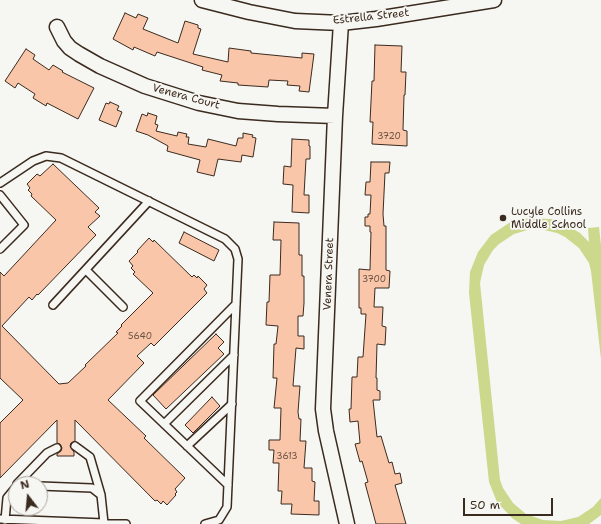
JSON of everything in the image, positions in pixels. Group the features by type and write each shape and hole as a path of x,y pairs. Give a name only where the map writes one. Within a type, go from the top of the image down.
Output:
{"street":[{"name":"Estrella Street","path":"202,0 249,12 295,21 341,23 376,19 494,0"},
{"name":"Venera Street","path":"341,23 335,116 323,409 326,431 347,524"},
{"name":"Venera Court","path":"57,27 64,41 70,48 100,66 145,86 199,102 238,111 335,116"}],"lane":[{"path":"0,184 33,161 46,156 62,158 225,239 235,249 238,259 227,507 220,520 204,524"},
{"path":"0,195 24,225 0,248"},
{"path":"54,305 149,201"},
{"path":"86,270 123,307"},
{"path":"228,485 140,401 236,304"},
{"path":"164,424 234,355"},
{"path":"187,446 232,404"},
{"path":"74,446 90,457 101,496 104,524"},
{"path":"25,476 47,453 57,448"},
{"path":"48,486 92,488 101,496"},
{"path":"8,497 3,519 126,524"}],"green space":[{"path":"529,218 551,219 561,222 580,233 589,242 588,228 599,227 601,245 601,359 591,271 589,263 579,248 565,237 557,233 540,229 531,229 514,234 499,244 493,250 484,265 480,283 500,480 503,488 513,503 526,514 543,520 561,521 578,517 593,507 601,498 601,515 589,524 521,524 512,518 497,502 489,482 469,293 470,272 478,252 491,235 509,223"}],"building":[{"path":"125,13 136,18 138,14 148,18 143,29 178,43 185,21 198,25 198,28 201,29 193,54 228,62 229,48 251,51 251,53 302,58 302,53 314,54 309,92 299,91 300,86 287,85 288,81 269,80 268,87 238,85 238,83 220,81 222,75 202,70 203,67 157,52 155,56 134,47 133,50 113,39"},
{"path":"375,45 402,46 401,72 406,72 403,130 407,131 407,146 372,144 373,122 370,122 372,81 374,81"},
{"path":"26,49 35,55 33,59 49,70 53,65 63,71 62,72 94,88 78,119 47,103 46,106 33,98 35,94 18,83 15,88 5,81"},
{"path":"110,102 119,106 117,110 122,112 116,127 99,120 106,103 109,104"},
{"path":"148,113 157,116 155,124 158,125 156,131 177,136 178,132 187,134 186,137 189,137 188,144 206,147 208,139 236,146 238,138 243,138 243,133 253,135 252,137 256,138 253,157 242,155 241,162 218,159 214,176 197,172 200,160 167,151 168,146 148,135 136,131 142,114 147,116"},
{"path":"292,139 309,140 310,159 306,159 304,195 309,195 309,213 292,212 293,185 283,184 284,166 291,167"},
{"path":"371,162 390,162 389,173 385,173 383,214 384,226 386,226 386,270 390,271 389,288 375,288 374,307 383,307 382,326 386,327 385,345 377,344 376,378 377,390 380,391 380,400 373,400 377,437 381,436 389,463 392,462 395,474 400,473 402,483 395,485 406,524 376,524 365,483 368,482 355,444 360,443 358,421 350,422 349,409 351,409 352,377 357,377 358,357 363,357 366,314 361,314 361,308 359,308 359,269 370,270 371,232 370,226 365,226 365,217 368,217 368,214 370,214 371,195 365,195 366,182 370,182"},
{"path":"53,164 99,208 95,212 100,216 88,227 96,235 38,295 37,294 32,300 29,297 2,326 59,384 68,383 86,366 85,365 118,333 116,332 122,326 121,325 153,293 133,274 135,272 131,268 133,266 129,261 149,238 153,242 154,240 192,277 194,275 197,278 198,276 207,285 204,289 207,293 154,346 151,343 137,356 144,363 108,400 146,436 144,438 185,478 175,489 177,492 175,494 176,495 167,505 163,501 161,504 157,500 155,501 75,420 75,441 71,443 70,446 74,452 74,456 57,456 62,448 60,444 57,443 57,420 0,478 0,423 23,400 0,378 0,272 4,276 56,220 31,196 32,194 28,190 30,188 27,184 37,174 40,176"},
{"path":"274,222 299,223 299,255 302,255 304,303 303,316 298,316 298,336 304,336 304,349 296,348 293,386 300,386 298,412 299,419 301,419 300,441 306,441 304,468 312,468 312,481 315,482 314,501 319,501 319,515 291,514 292,504 281,504 282,491 278,491 279,463 273,463 274,450 269,450 269,440 280,440 281,408 274,408 277,378 273,378 274,344 276,344 278,326 266,325 270,275 280,275 281,240 273,240"},
{"path":"184,232 219,250 214,261 179,243"},
{"path":"216,334 224,342 218,348 224,354 166,409 153,395"},
{"path":"212,397 220,406 193,433 185,425"}],"place":[{"name":"Lucyle Collins Middle School","path":"503,218"}]}
